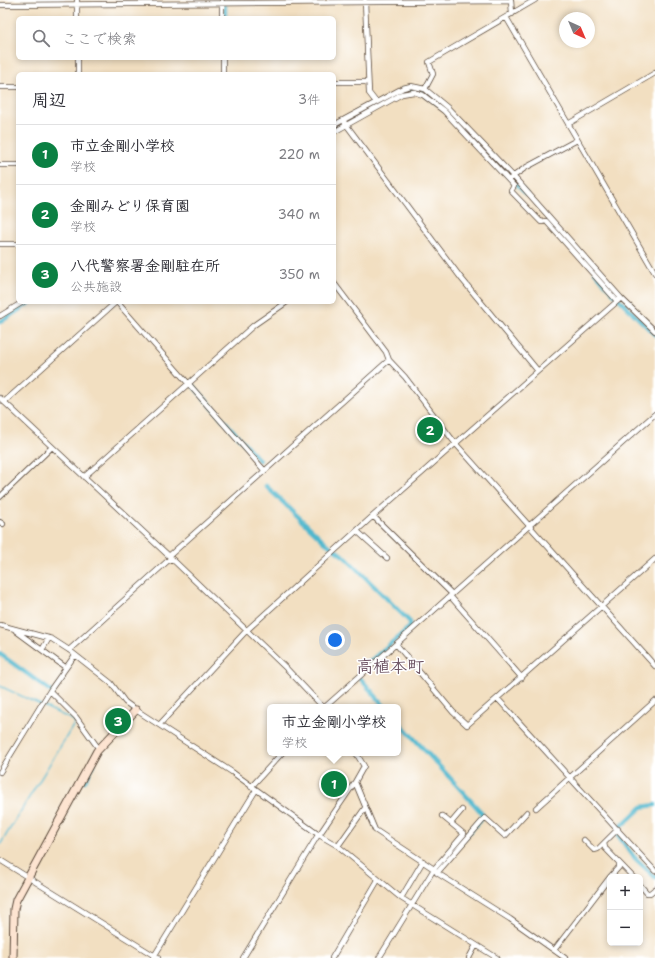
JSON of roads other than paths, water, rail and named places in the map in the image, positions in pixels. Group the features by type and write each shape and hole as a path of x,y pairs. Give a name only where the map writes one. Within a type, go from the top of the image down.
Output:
{"street":[{"path":"0,5 77,2 511,0 512,14"},
{"path":"425,89 433,74 428,62 535,0"},
{"path":"365,1 368,94 376,102"},
{"path":"77,2 77,16"},
{"path":"222,2 222,16"},
{"path":"506,17 655,273"},
{"path":"78,60 78,72"},
{"path":"223,60 223,72"},
{"path":"568,124 655,74"},
{"path":"336,82 368,82"},
{"path":"336,124 404,88 411,86 416,89 444,111 511,178 514,186 511,191 541,222 546,220 619,300 655,331"},
{"path":"0,87 16,87"},
{"path":"336,131 402,94 416,89 425,89 448,108 619,300"},
{"path":"343,119 461,278 538,371"},
{"path":"511,178 525,168 577,140"},
{"path":"0,165 16,164"},
{"path":"0,244 16,244"},
{"path":"336,286 386,352 389,360 405,377 455,443 655,666"},
{"path":"160,724 247,630 455,443 619,300"},
{"path":"0,316 20,304"},
{"path":"4,402 114,304"},
{"path":"118,304 189,382 264,470"},
{"path":"84,477 254,325 283,304"},
{"path":"69,650 264,470 389,360"},
{"path":"0,398 247,630 321,704"},
{"path":"327,704 655,414"},
{"path":"0,497 52,447"},
{"path":"373,516 451,595 522,678"},
{"path":"357,531 387,558"},
{"path":"396,644 453,712 467,725 655,559"},
{"path":"0,625 49,638 69,650 111,682 125,702 136,710 160,724 232,772 319,835 338,846 378,880 411,905 497,958"},
{"path":"14,629 65,667"},
{"path":"42,650 49,638"},
{"path":"0,772 50,690 75,655"},
{"path":"50,690 76,717 99,749"},
{"path":"498,698 655,871"},
{"path":"536,808 655,701"},
{"path":"14,958 14,909 16,900 99,749 132,716 136,710"},
{"path":"251,787 279,756"},
{"path":"243,958 319,835 364,769 364,766 358,756"},
{"path":"355,782 375,830 555,949 565,958"},
{"path":"0,860 155,957 256,790"},
{"path":"338,846 365,808"},
{"path":"451,823 462,810"},
{"path":"436,871 485,818 505,836 527,812"},
{"path":"379,958 411,905 464,834 442,816"},
{"path":"584,840 594,850 598,849 618,829"},
{"path":"604,843 604,848 630,874"},
{"path":"401,898 423,861"},
{"path":"613,874 619,867 620,863"},
{"path":"332,958 378,880"},
{"path":"555,949 607,881"},
{"path":"643,888 647,893 650,893 655,889"},
{"path":"469,958 476,945"}],"waterway":[{"path":"225,6 225,16"},
{"path":"403,90 418,89 442,106"},
{"path":"336,127 372,107"},
{"path":"491,156 526,194"},
{"path":"595,272 619,299"},
{"path":"622,302 655,335"},
{"path":"0,322 28,304"},
{"path":"191,383 259,460"},
{"path":"266,486 326,543 346,558 410,622 410,627 361,669"},
{"path":"0,654 52,692"},
{"path":"360,678 382,704"},
{"path":"0,686 75,721"},
{"path":"0,845 76,721"},
{"path":"401,724 482,813 481,819 460,842"},
{"path":"85,781 94,763"},
{"path":"619,828 642,807 655,805"},
{"path":"617,834 634,857 655,877"}],"place":[{"name":"金剛みどり保育園","path":"430,430"},
{"name":"八代警察署金剛駐在所","path":"118,721"},
{"name":"市立金剛小学校","path":"334,784"}],"district":[{"name":"高植本町","path":"390,666"}]}
